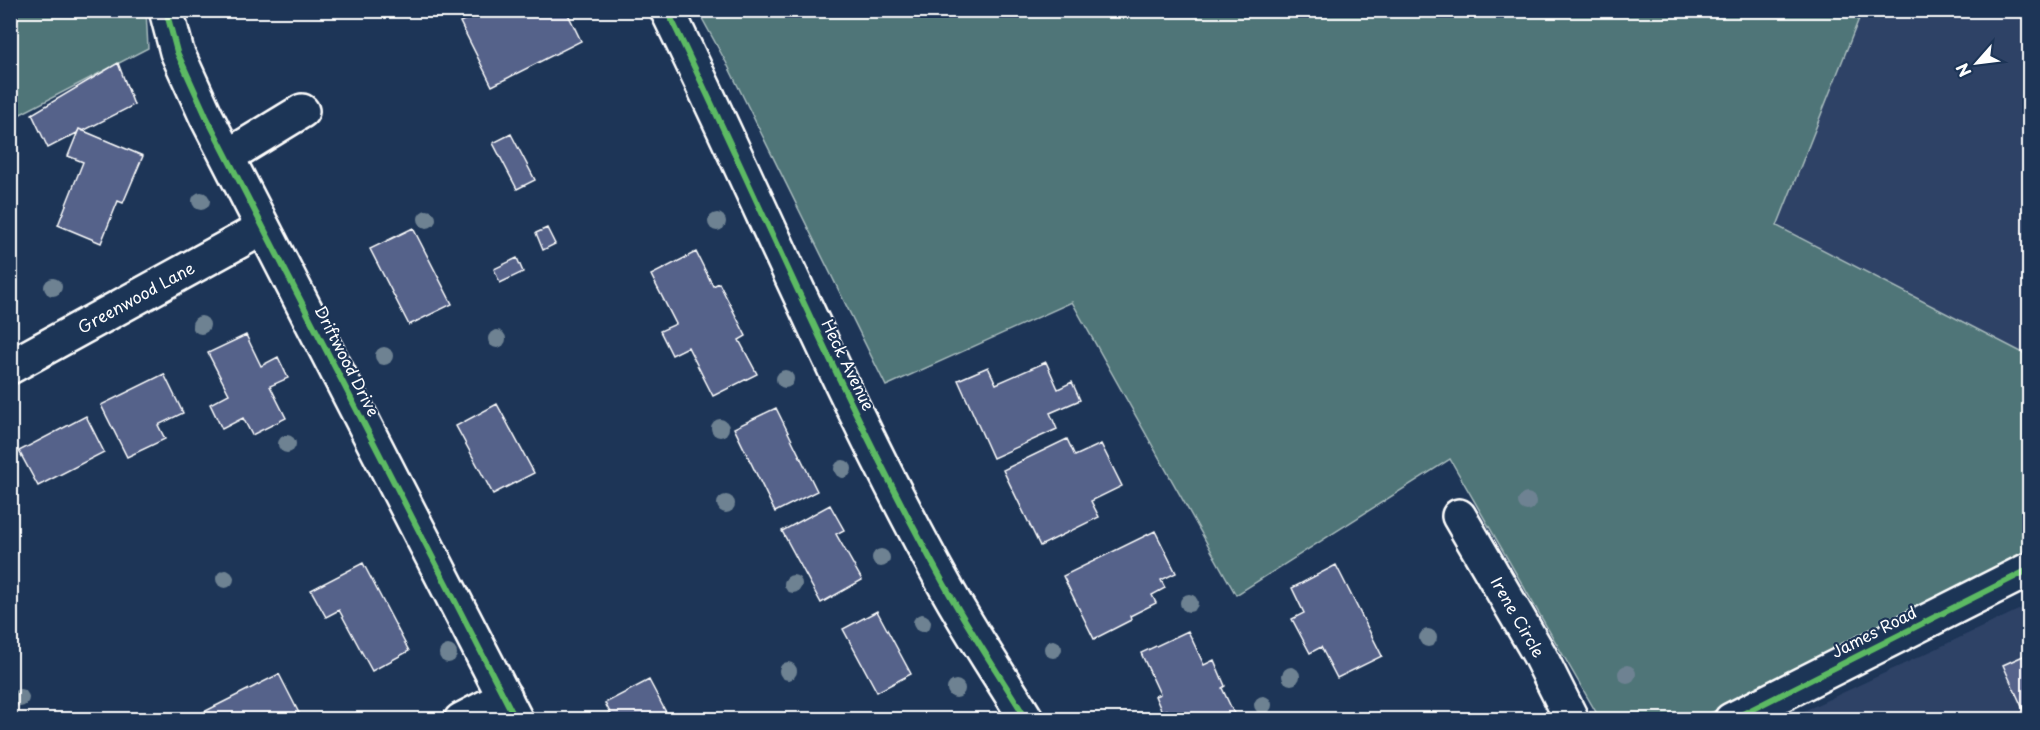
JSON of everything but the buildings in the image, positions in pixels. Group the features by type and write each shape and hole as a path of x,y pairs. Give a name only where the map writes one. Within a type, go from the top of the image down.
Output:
{"street":[{"name":"Driftwood Drive","path":"166,10 177,52 206,116 510,708"},
{"name":"Heck Avenue","path":"667,10 720,119 815,328 886,472 944,585 1027,720"},
{"path":"228,156 302,111"},
{"name":"Greenwood Lane","path":"10,367 263,228"},
{"name":"Irene Circle","path":"1459,516 1539,654 1572,720"},
{"name":"James Road","path":"1731,720 2030,568"},
{"path":"461,720 510,708"}],"shaded area":[{"path":"2008,10 2029,18 2029,356 1776,226 1862,11"},
{"path":"2029,605 2029,719 1787,719"}],"green space":[{"path":"11,11 146,11 148,48 11,119"},
{"path":"698,11 1862,11 1777,226 2029,356 2029,558 1698,719 1600,719 1450,459 1236,595 1072,302 886,386 727,64"}],"cycle path":[{"path":"166,10 177,52 206,116 516,720"},
{"path":"667,10 870,443 954,601 1027,720"},
{"path":"1731,720 2030,569"}]}
